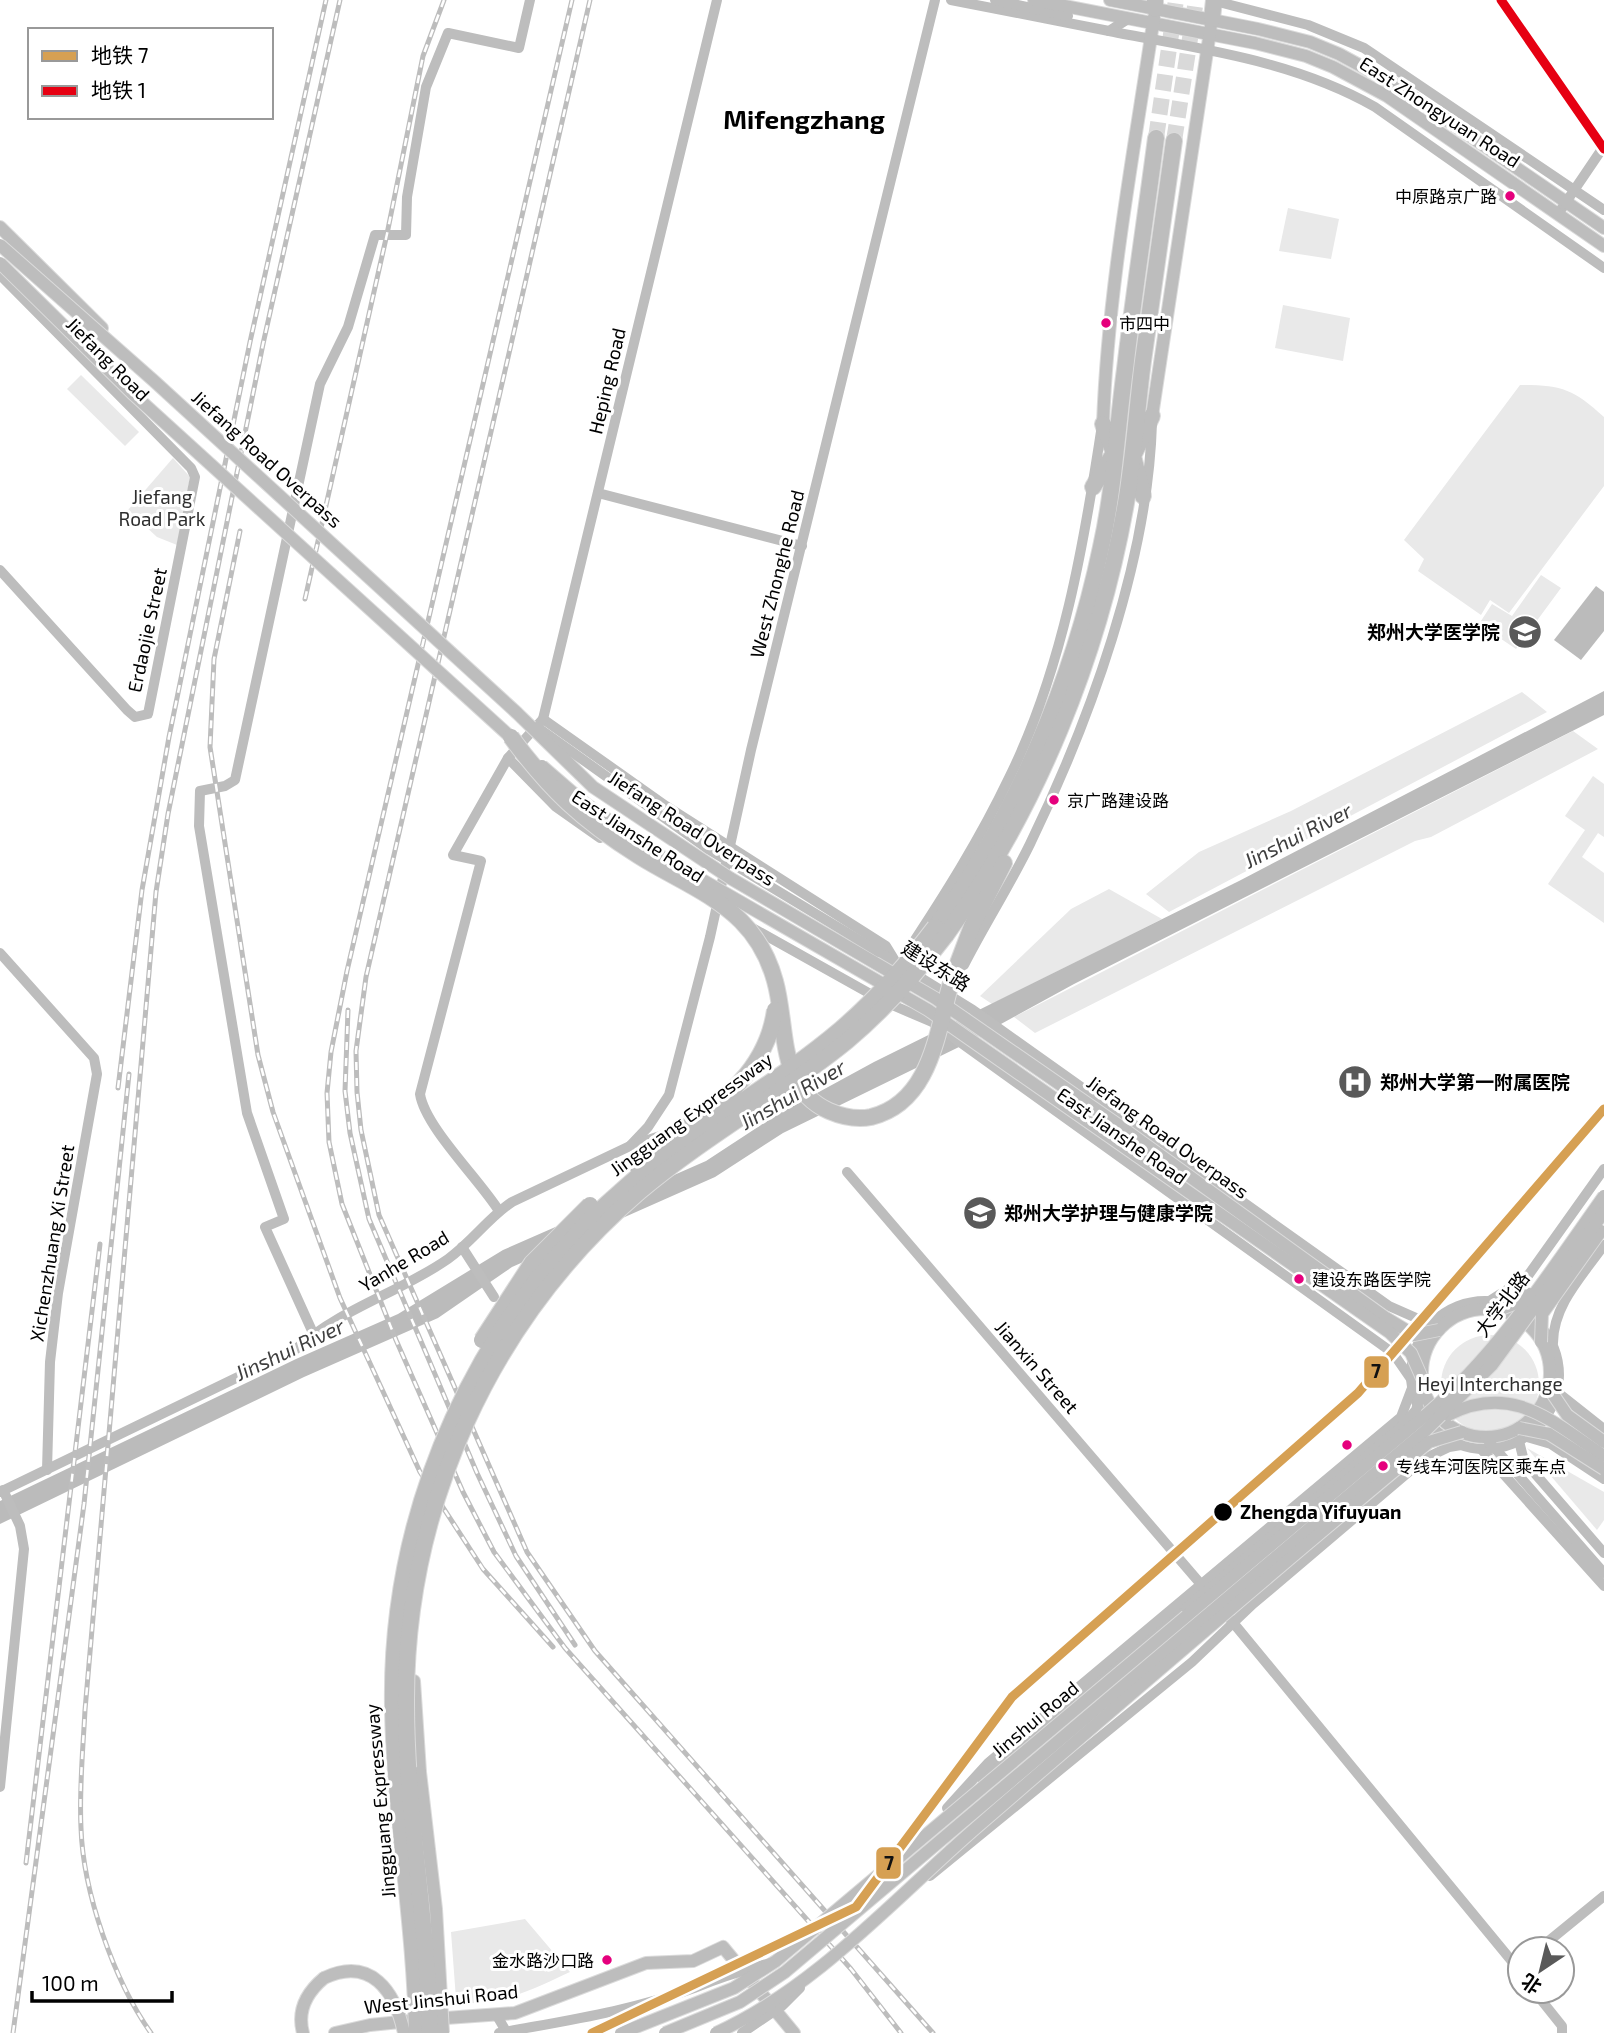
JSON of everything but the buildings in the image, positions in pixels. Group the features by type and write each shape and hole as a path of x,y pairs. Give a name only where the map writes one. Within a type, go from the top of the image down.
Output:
{"highway":[{"path":"1216,25 1218,0"},
{"path":"1115,517 1114,453 1156,138"},
{"path":"1115,517 1174,141"},
{"path":"1143,496 1133,456 1152,416"},
{"path":"1103,424 1114,453"},
{"path":"1093,487 1114,453"},
{"name":"Jingguang Expressway","path":"430,2033 422,1897 407,1748 406,1678 411,1609 422,1547 438,1493 491,1369 527,1314 579,1250 636,1195 832,1052 909,980 962,912 1005,840 1043,766 1080,675 1110,574 1115,517"},
{"name":"Jingguang Expressway","path":"417,2033 410,1910 394,1749 395,1641 405,1567 419,1509 467,1388 479,1363 516,1307 588,1221 649,1166 841,1029 885,987 935,927 999,824 1042,735 1115,517"},
{"path":"511,737 543,781 576,811 638,855 708,897 738,919 760,946 776,983 786,1052 793,1076 814,1103 843,1117 856,1118 889,1110 909,1096 926,1070 952,979 972,926 1029,815 1066,731 1076,706 1080,675"},
{"path":"467,1388 468,1365 512,1292 545,1248 656,1147 719,1102 753,1068 763,1054 772,1027 776,983"}],"main road":[{"name":"East Zhongyuan Road","path":"1034,0 1128,19 1156,8"},
{"name":"East Zhongyuan Road","path":"1110,0 1129,1 1216,25 1306,56 1351,76 1387,96 1604,246"},
{"path":"1103,424 1113,306 1156,8"},
{"name":"East Zhongyuan Road","path":"1216,25 1310,42 1367,68 1604,228"},
{"path":"1152,416 1207,50 1216,25"},
{"path":"0,228 154,381"},
{"name":"Jiefang Road Overpass","path":"0,245 154,381 517,713 573,769 623,810 730,878 935,998 1117,1124 1386,1318 1414,1335 1440,1323"},
{"name":"Jiefang Road Overpass","path":"0,263 132,393 561,783 624,832 928,1010 1389,1332 1412,1353 1417,1383 1434,1411 1462,1439"},
{"path":"1417,1383 1426,1351 1440,1323 1476,1310 1519,1302 1604,1184"},
{"name":"大学北路","path":"1421,1427 1498,1342 1604,1196"},
{"name":"大学北路","path":"1421,1427 1492,1366 1604,1212"},
{"path":"1604,1227 1542,1314 1553,1390 1559,1408 1604,1442"},
{"path":"1492,1306 1525,1324 1547,1344"},
{"path":"1522,1435 1553,1390"},
{"path":"1421,1427 1469,1406 1516,1404 1536,1410 1604,1456"},
{"name":"Jinshui Road","path":"621,2033 734,1989 776,1961 1421,1427"},
{"name":"Jinshui Road","path":"664,2033 740,2002 785,1972 1421,1427"},
{"path":"716,2033 771,2001 822,1964 1225,1612 1437,1437 1483,1443 1522,1435 1549,1434 1604,1469"},
{"path":"411,1609 414,1694 436,1909 443,2033"},
{"name":"West Jinshui Road","path":"335,2033 370,2025 515,2013 646,1963 693,1961 723,1947 794,2033"},
{"path":"303,2033 301,2012 309,1992 333,1974 353,1971 374,1979 393,1996 404,2033"}],"street":[{"path":"313,1333 265,1227 284,1219 247,1113 199,826 200,791 225,786 235,780 320,384 348,327 375,235 406,234 407,197 426,86 448,33 519,48 530,0"},
{"name":"Heping Road","path":"499,1211 484,1186 432,1123 423,1108 420,1094 481,860 453,855 508,758 544,719 717,0"},
{"name":"West Zhonghe Road","path":"630,1146 648,1126 668,1095 716,908 935,0"},
{"path":"951,0 1112,29 1128,19"},
{"path":"995,0 1151,39 1252,59 1350,93 1604,268"},
{"path":"1218,0 1326,31 1364,48 1604,210"},
{"path":"1558,214 1604,146"},
{"name":"Jiefang Road","path":"0,275 191,468"},
{"path":"1103,424 1082,551 1062,627 1026,739 1010,776 962,865 897,961 870,992 883,1001 933,1024 1028,847 1079,733 1118,616 1132,560 1143,496"},
{"name":"Erdaojie Street","path":"0,570 127,710 135,717 148,714 195,483 191,468"},
{"path":"598,493 802,546"},
{"name":"建设东路","path":"517,713 708,849 897,961 1002,1031"},
{"name":"East Jianshe Road","path":"544,719 614,772 886,946 897,961"},
{"name":"East Jianshe Road","path":"508,758 535,788 579,824 634,861 870,992"},
{"name":"Xichenzhuang Xi Street","path":"0,953 94,1058 96,1066 76,1204 58,1293 50,1362 47,1470"},
{"name":"Yanhe Road","path":"3,1492 296,1349 313,1333 424,1273 462,1247 499,1211 630,1146 688,1127 755,1099 815,1057 883,1001"},
{"name":"East Jianshe Road","path":"933,1024 1393,1353 1417,1383"},
{"name":"East Jianshe Road","path":"1002,1031 1389,1306 1423,1321 1440,1323"},
{"path":"1492,1306 1527,1277 1604,1169"},
{"name":"Jianxin Street","path":"847,1172 1202,1584 1506,1951"},
{"path":"1547,1344 1559,1309 1604,1245"},
{"path":"462,1247 494,1297"},
{"path":"1492,1306 1508,1305 1527,1314 1542,1328 1547,1344"},
{"path":"935,1829 947,1808 988,1763 1401,1417 1417,1383"},
{"path":"947,1808 1400,1428 1416,1410 1417,1383"},
{"path":"1553,1390 1604,1429"},
{"path":"1604,1479 1551,1444 1522,1435 1524,1461 1604,1553"},
{"path":"874,1921 1226,1633 1253,1604 1424,1459 1462,1439"},
{"path":"1483,1443 1604,1573"},
{"path":"1483,1443 1604,1586"},
{"path":"0,1787 24,1549 20,1526 3,1492"},
{"path":"1556,1935 1604,1896"},
{"path":"499,2033 588,2016 694,1988 714,1978 776,1961"},
{"path":"742,2033 783,2005 822,1964"},
{"path":"1545,2005 1562,2026 1562,2033"},
{"path":"496,2014 507,2033"}],"green space":[{"path":"1288,208 1339,219 1331,259 1279,251"},
{"path":"1283,305 1350,318 1343,361 1275,348"},
{"path":"81,375 139,432 125,446 67,389"},
{"path":"1520,385 1566,390 1584,400 1604,417 1604,486 1509,613 1490,600 1481,615 1418,571 1424,559 1404,540"},
{"name":"Jiefang Road Park","path":"173,458 190,477 177,545 157,537 128,510"},
{"path":"1541,575 1561,588 1516,649 1479,624 1492,604 1512,616"},
{"path":"1522,692 1547,712 1169,912 1146,894 1199,852 1291,811"},
{"path":"1573,731 1598,749 1431,837 1415,841 1035,1033 1014,1017"},
{"path":"1593,776 1604,784 1604,837 1598,833 1582,857 1604,873 1604,923 1548,884 1585,830 1565,816"},
{"path":"1109,889 1162,919 992,1004 980,996 1071,909"},
{"name":"Heyi Interchange","path":"1490,1335 1509,1339 1525,1349 1535,1365 1539,1384 1535,1403 1525,1419 1509,1429 1490,1433 1471,1429 1455,1419 1445,1403 1441,1384 1445,1365 1455,1349 1471,1339"},
{"path":"1527,1448 1604,1492 1604,1520 1597,1530"},
{"path":"525,1919 570,1972 530,1990 498,2000 468,2003 456,1999 451,1932"}],"shaded area":[{"path":"1596,586 1604,592 1604,631 1581,660 1554,640"},
{"path":"1604,691 1604,715 1074,984 959,1047 783,1133 715,1177 512,1267 438,1318 304,1377 0,1524 0,1501 296,1359 398,1314 503,1250 706,1161 773,1117 874,1062 1239,881"}],"tunnel":[{"path":"1156,138 1176,0"},
{"path":"1174,141 1196,0"}],"railway":[{"path":"118,1088 142,890 169,737 250,342 326,0"},
{"path":"151,2033 137,2012 113,1962 94,1907 83,1853 80,1799 85,1710 156,892 168,814 263,344 340,0"},
{"path":"305,599 387,234 423,56 444,0"},
{"path":"572,0 347,971 331,1052 327,1093 329,1142 342,1204 396,1340 463,1492 494,1552 565,1648 851,1969 901,2033"},
{"path":"590,0 366,977 356,1051 361,1130 379,1215 527,1552 595,1651 933,2033"},
{"path":"240,531 214,659 210,747 258,1055 273,1112 340,1298 420,1472 483,1569 553,1647"},
{"path":"348,1010 345,1091 350,1133 369,1219 477,1473 516,1556 575,1645"},
{"path":"13,2033 84,1504 129,1074"},
{"path":"26,1863 100,1244"}],"metro line":[{"name":"1","path":"1501,0 1604,149"},
{"name":"7","path":"592,2033 856,1907 1012,1697 1358,1393 1604,1109"}],"place":[{"name":"中原路京广路","path":"1510,196"},
{"name":"市四中","path":"1106,323"},
{"name":"郑州大学医学院","path":"1525,632"},
{"name":"京广路建设路","path":"1054,800"},
{"name":"郑州大学第一附属医院","path":"1355,1082"},
{"name":"郑州大学护理与健康学院","path":"980,1213"},
{"name":"建设东路医学院","path":"1299,1279"},
{"name":"专线车河医院区乘车点","path":"1383,1466"},
{"name":"Zhengda Yifuyuan","path":"1223,1512"},
{"name":"金水路沙口路","path":"607,1960"}],"district":[{"name":"Mifengzhang","path":"804,120"}],"water label":[{"name":"Jinshui River","path":"1298,836"},
{"name":"Jinshui River","path":"793,1095"},
{"name":"Jinshui River","path":"290,1350"}]}
